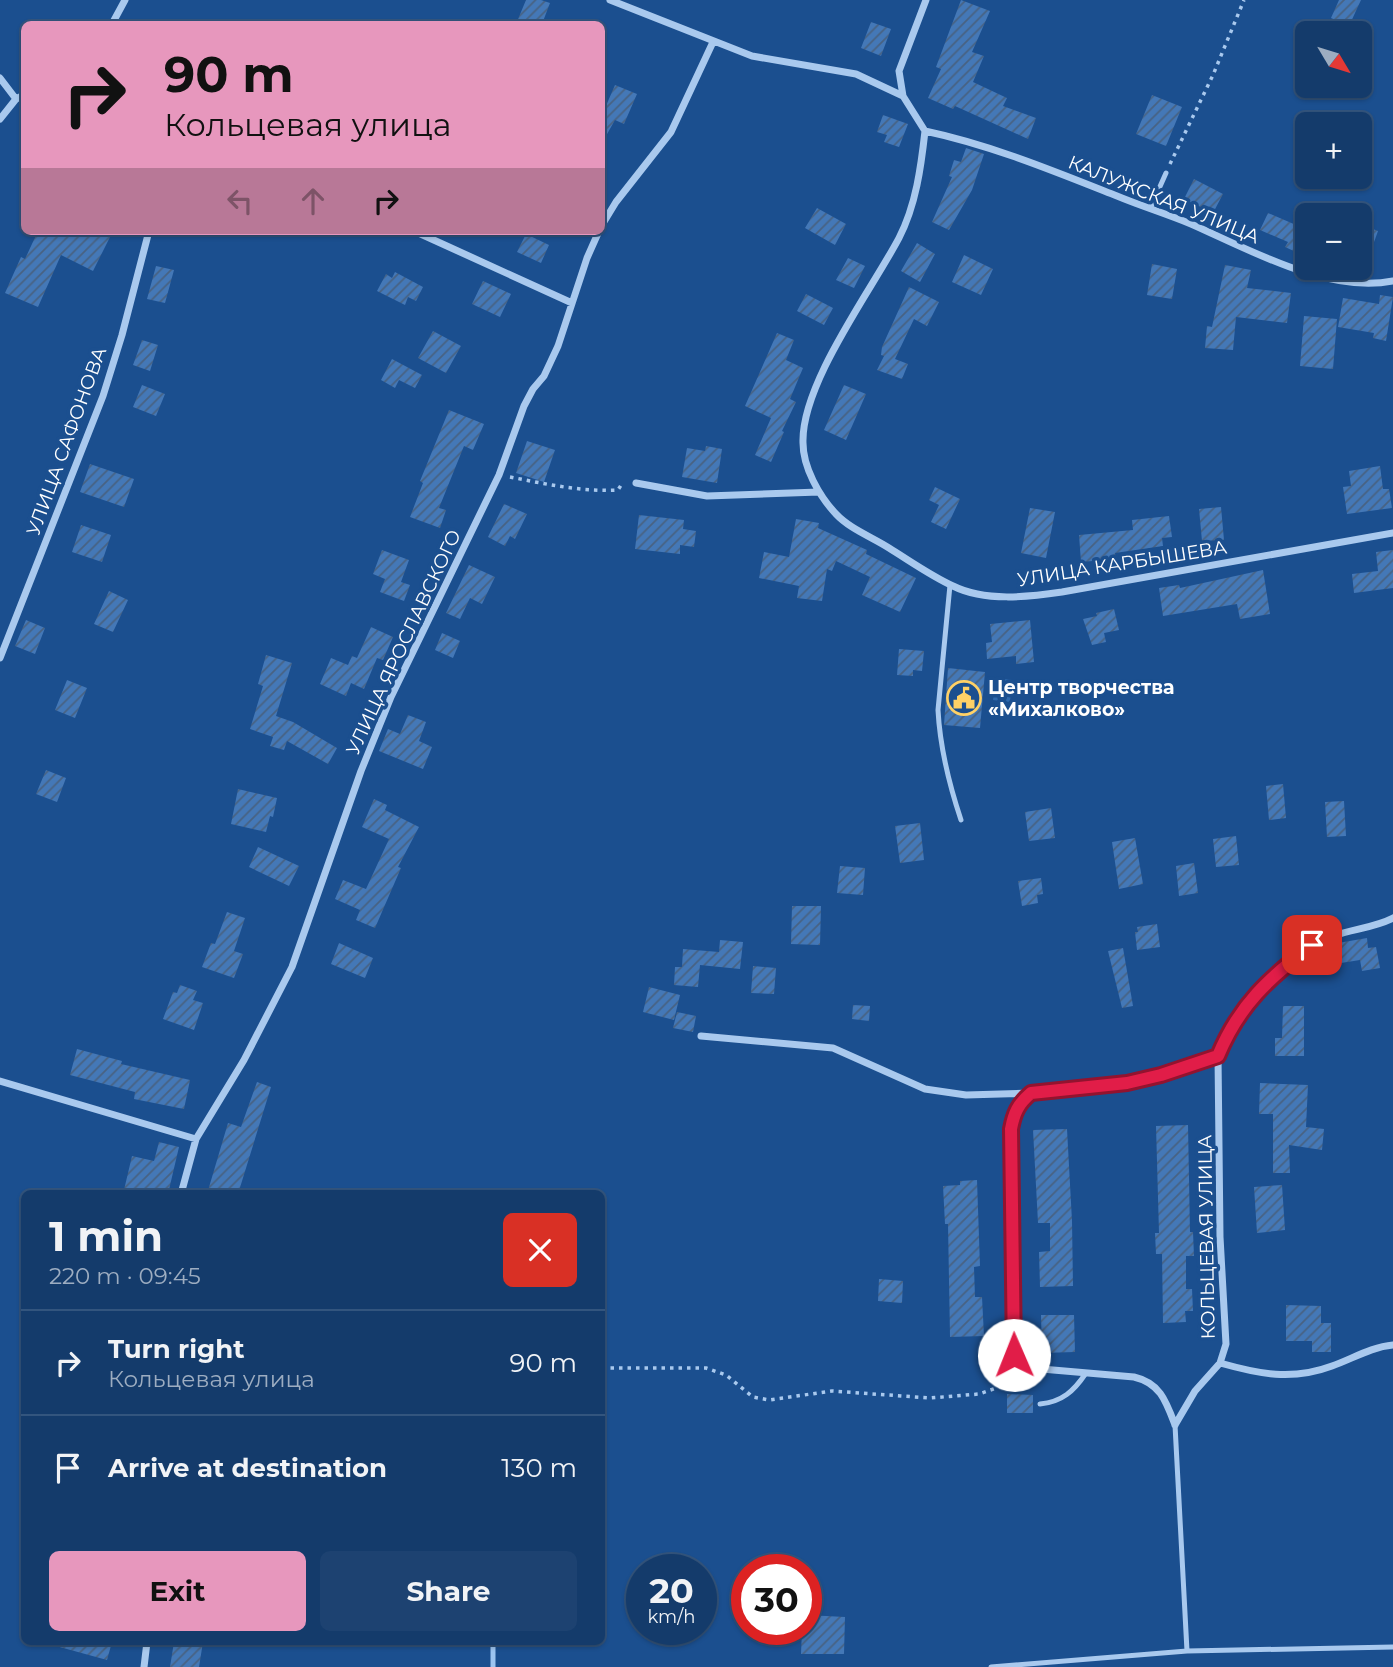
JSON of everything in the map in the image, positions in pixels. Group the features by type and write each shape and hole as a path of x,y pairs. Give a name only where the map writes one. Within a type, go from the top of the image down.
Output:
{"street":[{"path":"114,21 125,0"},
{"path":"610,0 751,56 856,74 903,96"},
{"path":"925,131 903,96 899,79 900,64 926,0"},
{"path":"605,220 615,202 671,132 713,42"},
{"path":"0,78 16,99"},
{"path":"0,119 21,96"},
{"name":"КАЛУЖСКАЯ УЛИЦА","path":"925,131 991,149 1191,224 1265,257 1345,283 1393,281"},
{"name":"УЛИЦА КАРБЫШЕВА","path":"925,131 918,181 900,236 829,359 805,418 804,457 819,492 844,522 950,585 979,594 1034,596 1393,533"},
{"name":"УЛИЦА САФОНОВА","path":"0,658 103,396 148,235"},
{"path":"423,235 572,303"},
{"name":"УЛИЦА ЯРОСЛАВСКОГО","path":"182,1190 196,1139 244,1060 292,967 361,771 391,698 499,475 524,406 544,376 558,345 598,235"},
{"path":"636,483 707,496 819,492"},
{"name":"КОЛЬЦЕВАЯ УЛИЦА","path":"1393,918 1312,945 1281,969 1266,981 1243,1009 1226,1036 1218,1056 1220,1237 1226,1338 1220,1363 1255,1373 1290,1376 1319,1371 1374,1349 1393,1345"},
{"path":"701,1036 832,1048 926,1089 966,1095 1031,1093 1127,1083 1218,1056"},
{"path":"0,1081 196,1139"},
{"path":"1031,1093 1018,1106 1011,1129 1014,1352 1021,1363 1030,1368 1134,1377 1152,1384 1165,1398 1175,1425"},
{"path":"1175,1425 1195,1391 1220,1363"},
{"path":"144,1667 147,1645"}],"lane":[{"path":"1150,209 1166,173"},
{"path":"950,585 938,710 939,731 948,776 961,820"},
{"path":"1040,1404 1065,1397 1086,1373"},
{"path":"1175,1425 1187,1651"},
{"path":"991,1667 1187,1651 1393,1647"}],"path":[{"path":"1166,173 1213,75 1244,0"},
{"path":"499,475 569,489 618,490 624,482"},
{"path":"605,1368 706,1368 719,1371 753,1397 769,1400 832,1391 930,1398 979,1394 1002,1386 1021,1363"}],"shaded area":[{"path":"996,678 1012,680 1010,702 993,700"}],"building":[{"path":"526,0 550,3 543,21 517,21"},
{"path":"961,0 990,11 972,52 984,56 973,82 1007,98 1003,106 1036,118 1028,139 955,106 953,109 928,98 941,69 936,67"},
{"path":"1339,0 1361,0 1351,21 1331,18"},
{"path":"871,22 891,29 881,56 861,48"},
{"path":"615,85 637,94 624,124 615,120 605,138 605,108"},
{"path":"1152,95 1182,107 1166,146 1136,134"},
{"path":"883,115 908,124 899,147 884,142 887,135 877,132"},
{"path":"966,148 984,154 972,190 949,230 932,222 952,177 949,176 954,160 961,162"},
{"path":"1194,179 1223,194 1213,213 1184,199"},
{"path":"817,208 846,224 835,245 805,228"},
{"path":"1268,213 1295,225 1295,252 1285,247 1288,242 1260,230"},
{"path":"1372,229 1378,231 1372,248"},
{"path":"36,235 110,237 93,271 61,255 38,307 5,293 21,257 25,259"},
{"path":"526,235 549,245 541,263 517,252"},
{"path":"917,243 935,254 920,282 901,271"},
{"path":"964,255 993,269 981,295 952,282"},
{"path":"848,258 865,266 854,288 836,280"},
{"path":"1152,264 1177,269 1172,299 1147,295"},
{"path":"1225,265 1251,270 1247,288 1291,293 1287,323 1236,317 1233,350 1205,348 1207,326 1212,327"},
{"path":"156,266 174,270 165,303 147,299"},
{"path":"395,272 423,287 416,301 408,297 405,305 377,291 386,274 392,278"},
{"path":"483,281 511,294 500,317 472,304"},
{"path":"909,287 939,302 927,326 914,319 895,359 908,364 902,379 877,370 884,356 881,355 882,347"},
{"path":"806,294 833,308 824,325 797,311"},
{"path":"1380,295 1393,297 1386,341 1373,338 1374,333 1338,327 1343,298 1379,304"},
{"path":"1304,316 1337,319 1333,369 1300,366"},
{"path":"433,331 461,346 446,373 418,358"},
{"path":"777,333 794,340 786,360 803,368 790,399 796,402 771,462 755,455 771,418 745,406"},
{"path":"142,340 158,345 150,371 133,365"},
{"path":"392,359 422,375 415,388 399,380 395,388 381,380"},
{"path":"142,385 165,394 156,416 133,407"},
{"path":"844,385 866,394 846,440 824,430"},
{"path":"449,410 484,424 473,450 464,446 439,508 446,510 440,528 410,517 423,483 420,481"},
{"path":"527,441 555,450 544,482 516,473"},
{"path":"706,446 722,449 717,483 682,477 687,448 705,451"},
{"path":"90,464 134,479 124,507 80,492"},
{"path":"1380,466 1383,489 1389,489 1392,508 1347,514 1343,487 1351,486 1349,471"},
{"path":"935,487 960,499 946,529 931,522 939,505 929,500"},
{"path":"504,504 527,514 515,539 510,536 505,546 488,537"},
{"path":"1221,507 1224,540 1202,541 1199,509"},
{"path":"1030,508 1055,512 1046,558 1021,553"},
{"path":"639,515 684,520 683,529 696,531 694,547 680,545 680,554 635,549"},
{"path":"1169,516 1172,537 1162,538 1163,546 1115,553 1116,559 1081,562 1079,535 1133,530 1132,520"},
{"path":"796,519 819,523 818,528 867,550 866,554 916,578 900,612 862,595 870,577 836,561 832,571 827,569 822,601 797,598 799,586 759,578 764,552 789,557"},
{"path":"81,525 111,535 102,562 72,552"},
{"path":"382,550 409,560 401,582 410,585 404,601 380,592 385,579 373,574"},
{"path":"1393,550 1393,588 1354,593 1352,574 1378,571 1376,552"},
{"path":"469,565 495,577 482,604 470,598 460,619 446,613"},
{"path":"1263,570 1270,614 1240,619 1237,604 1163,616 1159,588 1179,585 1180,588"},
{"path":"109,591 128,600 113,632 94,624"},
{"path":"1114,609 1119,630 1104,633 1106,642 1092,645 1083,619"},
{"path":"26,620 45,628 35,654 15,646"},
{"path":"1030,620 1034,662 1016,664 1016,656 987,659 986,643 992,642 990,624"},
{"path":"371,627 393,637 383,660 377,658 364,689 351,683 346,696 320,684 331,658 348,665 352,656 357,658"},
{"path":"442,633 460,641 453,658 435,650"},
{"path":"899,649 924,651 922,671 913,670 913,676 897,675"},
{"path":"266,655 292,663 276,716 293,722 337,748 328,764 287,741 284,750 270,746 273,737 250,729 263,686 258,684"},
{"name":"Центр творчества «Михалково»","path":"948,668 985,672 980,728 944,725"},
{"path":"67,680 87,688 75,718 55,710"},
{"path":"408,715 426,722 419,741 432,747 423,769 379,751 388,729 400,734"},
{"path":"46,770 66,778 57,802 36,794"},
{"path":"1283,784 1286,818 1269,820 1266,786"},
{"path":"238,789 277,798 266,832 231,824"},
{"path":"374,799 387,805 385,810 419,827 398,867 401,868 375,928 356,920 360,910 335,899 343,880 366,889 389,839 362,827"},
{"path":"1344,801 1346,836 1327,837 1325,802"},
{"path":"1051,808 1055,838 1029,841 1025,812"},
{"path":"920,823 924,860 900,863 895,826"},
{"path":"1236,836 1239,865 1216,867 1213,839"},
{"path":"1135,838 1143,884 1119,889 1112,842"},
{"path":"258,847 299,866 289,886 249,867"},
{"path":"1194,863 1198,893 1179,896 1176,866"},
{"path":"840,866 865,868 863,895 837,893"},
{"path":"1041,878 1043,894 1037,895 1038,903 1022,906 1018,881"},
{"path":"792,906 821,906 820,945 791,944"},
{"path":"227,912 245,918 234,951 243,954 234,978 202,967 211,943 215,944"},
{"path":"1157,924 1160,947 1137,950 1137,927"},
{"path":"1367,938 1368,948 1376,947 1380,968 1362,971 1360,960 1341,963 1338,943"},
{"path":"720,940 743,942 740,969 700,965 698,987 674,985 675,967 682,967 683,949 719,952"},
{"path":"339,943 373,958 365,978 331,964"},
{"path":"1123,948 1133,1006 1122,1008 1108,951"},
{"path":"753,966 776,968 774,994 751,993"},
{"path":"180,985 197,991 193,1000 203,1003 194,1030 163,1019 173,992 177,993"},
{"path":"649,987 680,995 674,1020 643,1012"},
{"path":"853,1005 870,1006 869,1021 852,1019"},
{"path":"1283,1006 1304,1006 1304,1056 1275,1056 1275,1038 1282,1038"},
{"path":"677,1012 696,1016 693,1032 673,1028"},
{"path":"77,1049 122,1061 121,1064 190,1080 184,1109 134,1099 135,1092 70,1075"},
{"path":"257,1082 271,1087 239,1190 208,1190 228,1123 241,1127"},
{"path":"1260,1083 1308,1085 1306,1127 1324,1129 1322,1150 1289,1145 1290,1173 1273,1173 1273,1114 1259,1114"},
{"path":"1188,1125 1190,1232 1193,1232 1194,1256 1186,1256 1186,1289 1192,1289 1193,1311 1185,1311 1186,1322 1163,1323 1162,1254 1156,1254 1155,1233 1159,1233 1156,1126"},
{"path":"1067,1129 1073,1286 1040,1287 1039,1252 1050,1251 1050,1223 1038,1223 1033,1130"},
{"path":"159,1142 179,1147 169,1190 124,1190 132,1156 154,1161"},
{"path":"977,1180 980,1266 974,1267 975,1297 982,1297 984,1336 950,1337 948,1224 945,1224 943,1186"},
{"path":"1282,1185 1285,1230 1257,1233 1254,1187"},
{"path":"879,1279 903,1281 902,1303 878,1301"},
{"path":"1286,1305 1321,1306 1321,1323 1331,1323 1331,1352 1312,1352 1312,1341 1286,1341"},
{"path":"1041,1315 1074,1315 1075,1352 1042,1353"},
{"path":"1007,1394 1033,1395 1033,1413 1007,1413"},
{"path":"822,1616 845,1617 844,1654 801,1654 801,1645 822,1645"},
{"path":"56,1645 111,1645 107,1660"},
{"path":"174,1645 203,1645 199,1667 170,1667"}],"waterway":[{"path":"493,1645 493,1667"}],"place":[{"name":"Центр творчества «Михалково»","path":"964,698"}],"route":[{"path":"1014,1355 1011,1129 1020,1102 1031,1093 1127,1083 1218,1056 1226,1036 1252,996 1266,981 1312,945"}]}
